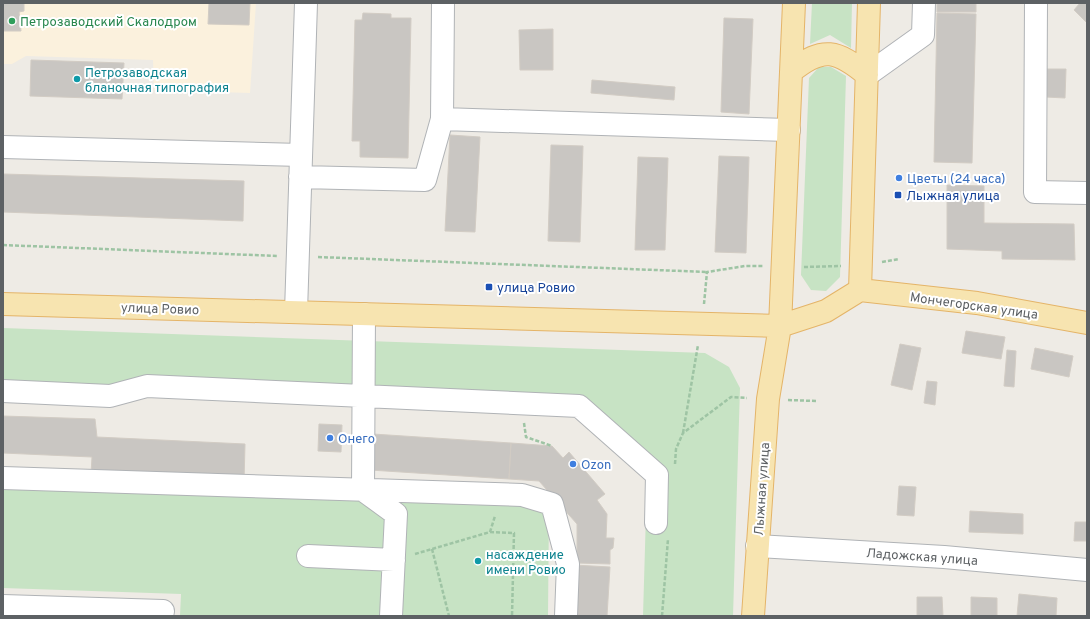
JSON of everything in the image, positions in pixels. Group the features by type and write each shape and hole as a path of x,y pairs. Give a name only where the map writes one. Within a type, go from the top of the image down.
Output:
{"main road":[{"name":"Лыжная улица","path":"753,616 768,399 780,326 794,3"},
{"path":"860,290 869,3"},
{"path":"792,70 808,58 827,53 849,60 867,75"},
{"name":"Мончегорская улица","path":"860,290 977,303 1087,323"},
{"name":"улица Ровио","path":"3,304 780,326 826,311 860,290"}],"street":[{"path":"296,312 306,3"},
{"path":"300,177 425,180 442,119 443,3"},
{"path":"867,75 923,35 924,3"},
{"path":"1036,3 1034,192 1087,193"},
{"path":"442,119 789,130"},
{"path":"3,147 301,155"},
{"path":"363,490 364,314"},
{"path":"3,391 110,396 147,386 579,406 657,475 662,529"},
{"path":"3,478 522,495 552,504 568,564 566,616"},
{"path":"363,490 396,514 391,616"},
{"name":"Ладожская улица","path":"757,546 944,557 1087,570"},
{"path":"308,556 394,560"},
{"path":"3,606 163,611 162,616"}],"path":[{"path":"3,245 707,272"},
{"path":"675,465 676,449 683,433 731,397 816,401"},
{"path":"522,403 526,437 552,446"},
{"path":"490,532 494,517 522,495"},
{"path":"662,529 662,616"},
{"path":"394,560 490,532 514,533 512,616"},
{"path":"432,549 449,616"}],"shaded area":[{"path":"3,3 256,3 250,93 154,90 153,60 26,56 12,64 3,64"}],"green space":[{"path":"812,3 852,3 851,48 830,35 810,44"},
{"path":"819,67 831,67 846,76 840,277 826,291 811,290 801,275 809,78"},
{"path":"3,328 705,353 729,367 740,388 733,616 643,616 647,479 576,416 3,391"},
{"path":"3,485 549,506 548,616 180,616 181,594 3,588"}],"building":[{"name":"Петрозаводский Скалодром","path":"3,3 24,3 24,11 19,12 21,31 3,31"},
{"path":"209,3 250,3 249,25 208,24"},
{"path":"937,3 976,3 976,12 937,12"},
{"path":"1080,3 1087,3 1087,23 1074,10"},
{"path":"363,13 391,14 391,18 411,18 408,158 360,157 360,141 352,141 355,20 362,20"},
{"path":"937,13 976,14 972,163 934,162"},
{"path":"724,18 753,19 749,114 721,112"},
{"path":"553,29 553,70 520,70 519,30"},
{"name":"Петрозаводская бланочная типография","path":"31,60 124,63 122,99 30,96"},
{"path":"1047,69 1066,69 1065,98 1046,97"},
{"path":"592,80 675,87 674,100 591,93"},
{"path":"450,135 480,137 475,232 445,231"},
{"path":"551,145 583,146 580,242 548,241"},
{"path":"719,156 749,157 746,253 715,252"},
{"path":"638,157 668,158 665,250 635,250"},
{"path":"3,174 244,181 243,221 3,212"},
{"path":"947,185 984,186 984,223 1074,224 1075,260 1002,259 1002,251 947,249"},
{"path":"966,331 1005,337 1001,359 962,353"},
{"path":"900,344 921,348 912,390 891,385"},
{"path":"1035,348 1073,356 1069,377 1031,369"},
{"path":"1007,350 1016,351 1014,387 1004,386"},
{"path":"927,381 937,382 935,405 924,403"},
{"path":"3,416 95,419 97,437 245,444 244,482 91,474 92,457 3,453"},
{"name":"Онего","path":"319,424 342,425 341,452 318,451"},
{"path":"373,434 511,443 509,479 370,470"},
{"path":"511,443 552,446 563,458 569,452 605,494 597,500 607,514 606,538 614,538 613,548 610,550 610,564 577,563 577,524 539,481 509,479"},
{"path":"899,486 916,487 914,516 897,515"},
{"path":"970,511 1023,514 1023,534 969,532"},
{"path":"1075,522 1087,522 1087,541 1074,541"},
{"path":"574,565 610,567 607,616 571,616"},
{"path":"1019,594 1057,598 1056,616 1017,616"},
{"path":"917,597 942,597 943,616 917,616"},
{"path":"971,597 997,598 997,616 971,616"}],"place":[{"name":"Петрозаводский Скалодром","path":"12,21"},
{"name":"Петрозаводская бланочная типография","path":"77,79"},
{"name":"Цветы (24 часа)","path":"899,178"},
{"name":"Лыжная улица","path":"898,195"},
{"name":"улица Ровио","path":"489,287"},
{"name":"Онего","path":"330,438"},
{"name":"Ozon","path":"573,464"},
{"name":"насаждение имени Ровио","path":"478,561"}]}
